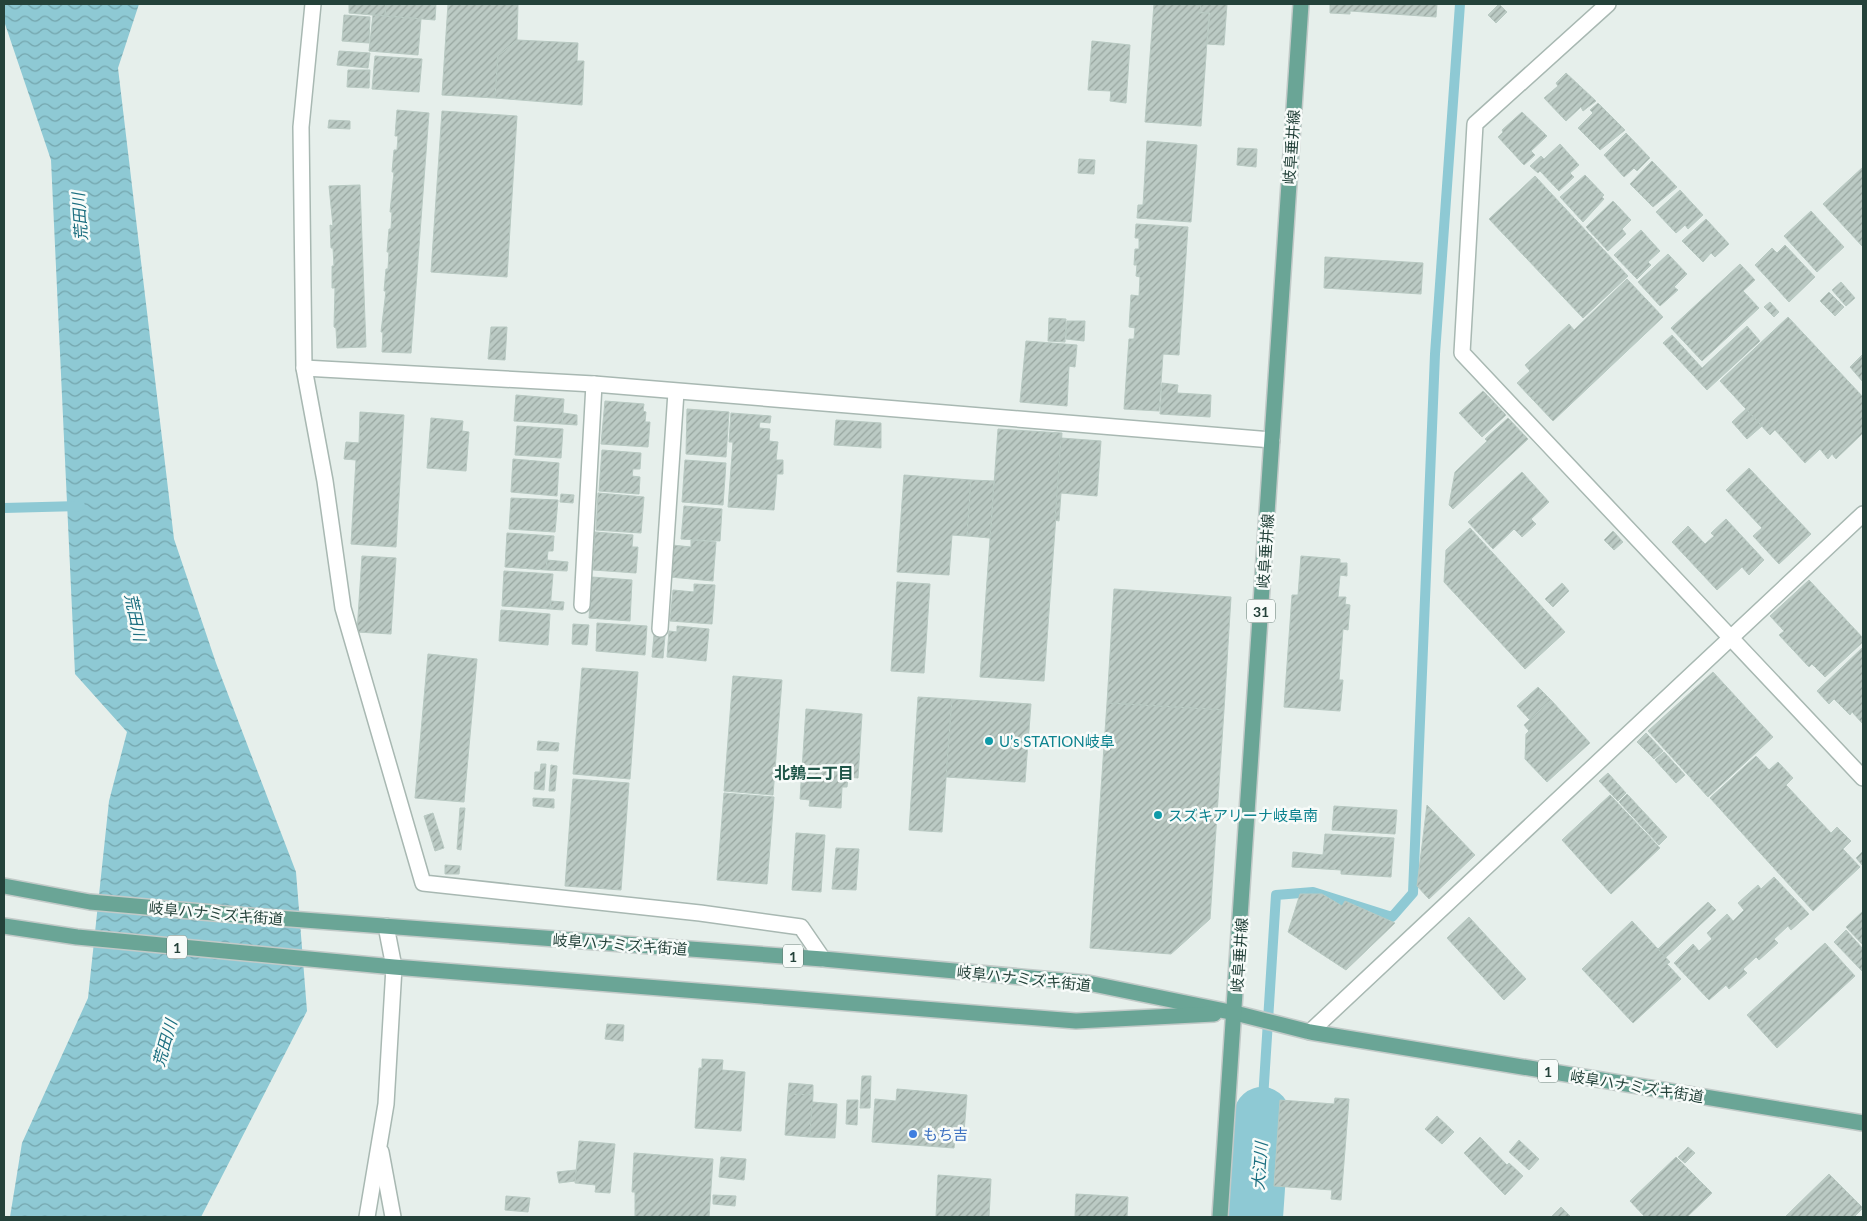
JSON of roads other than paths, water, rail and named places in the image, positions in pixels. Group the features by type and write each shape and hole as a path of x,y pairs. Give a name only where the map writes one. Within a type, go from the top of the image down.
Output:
{"main road":[{"name":"岐阜垂井線","path":"1220,1217 1235,1013 1300,4"},
{"name":"岐阜ハナミズキ街道","path":"4,886 90,902 823,958 1088,983 1235,1013 1310,1032 1863,1122"},
{"name":"岐阜ハナミズキ街道","path":"4,926 77,937 394,967 1076,1021 1235,1013"}],"street":[{"path":"313,4 302,127 304,368 325,481 342,608 423,883 700,913 801,926 823,958"},
{"path":"1608,4 1475,124 1462,353 1863,778"},
{"path":"304,368 594,384 1272,440"},
{"path":"582,605 594,384"},
{"path":"660,629 676,392"},
{"path":"1310,1032 1863,514"},
{"path":"367,1217 386,1104 394,967 386,926"},
{"path":"380,1142 393,1217"}],"water":[{"name":"荒田川","path":"4,4 139,4 118,68 174,539 216,663 296,872 307,1011 201,1217 10,1217 22,1143 88,998 109,801 127,732 75,674 51,160 4,21"}],"waterway":[{"path":"1262,1115 1276,895 1313,892 1392,917 1413,893 1435,354 1460,4"},
{"path":"4,508 80,506"},
{"name":"大江川","path":"1255,1217 1262,1115"}],"place":[{"name":"U’s STATION岐阜","path":"989,741"},
{"name":"スズキアリーナ岐阜南","path":"1158,815"},
{"name":"もち吉","path":"913,1134"}],"district":[{"name":"北鶉二丁目","path":"814,772"}]}
